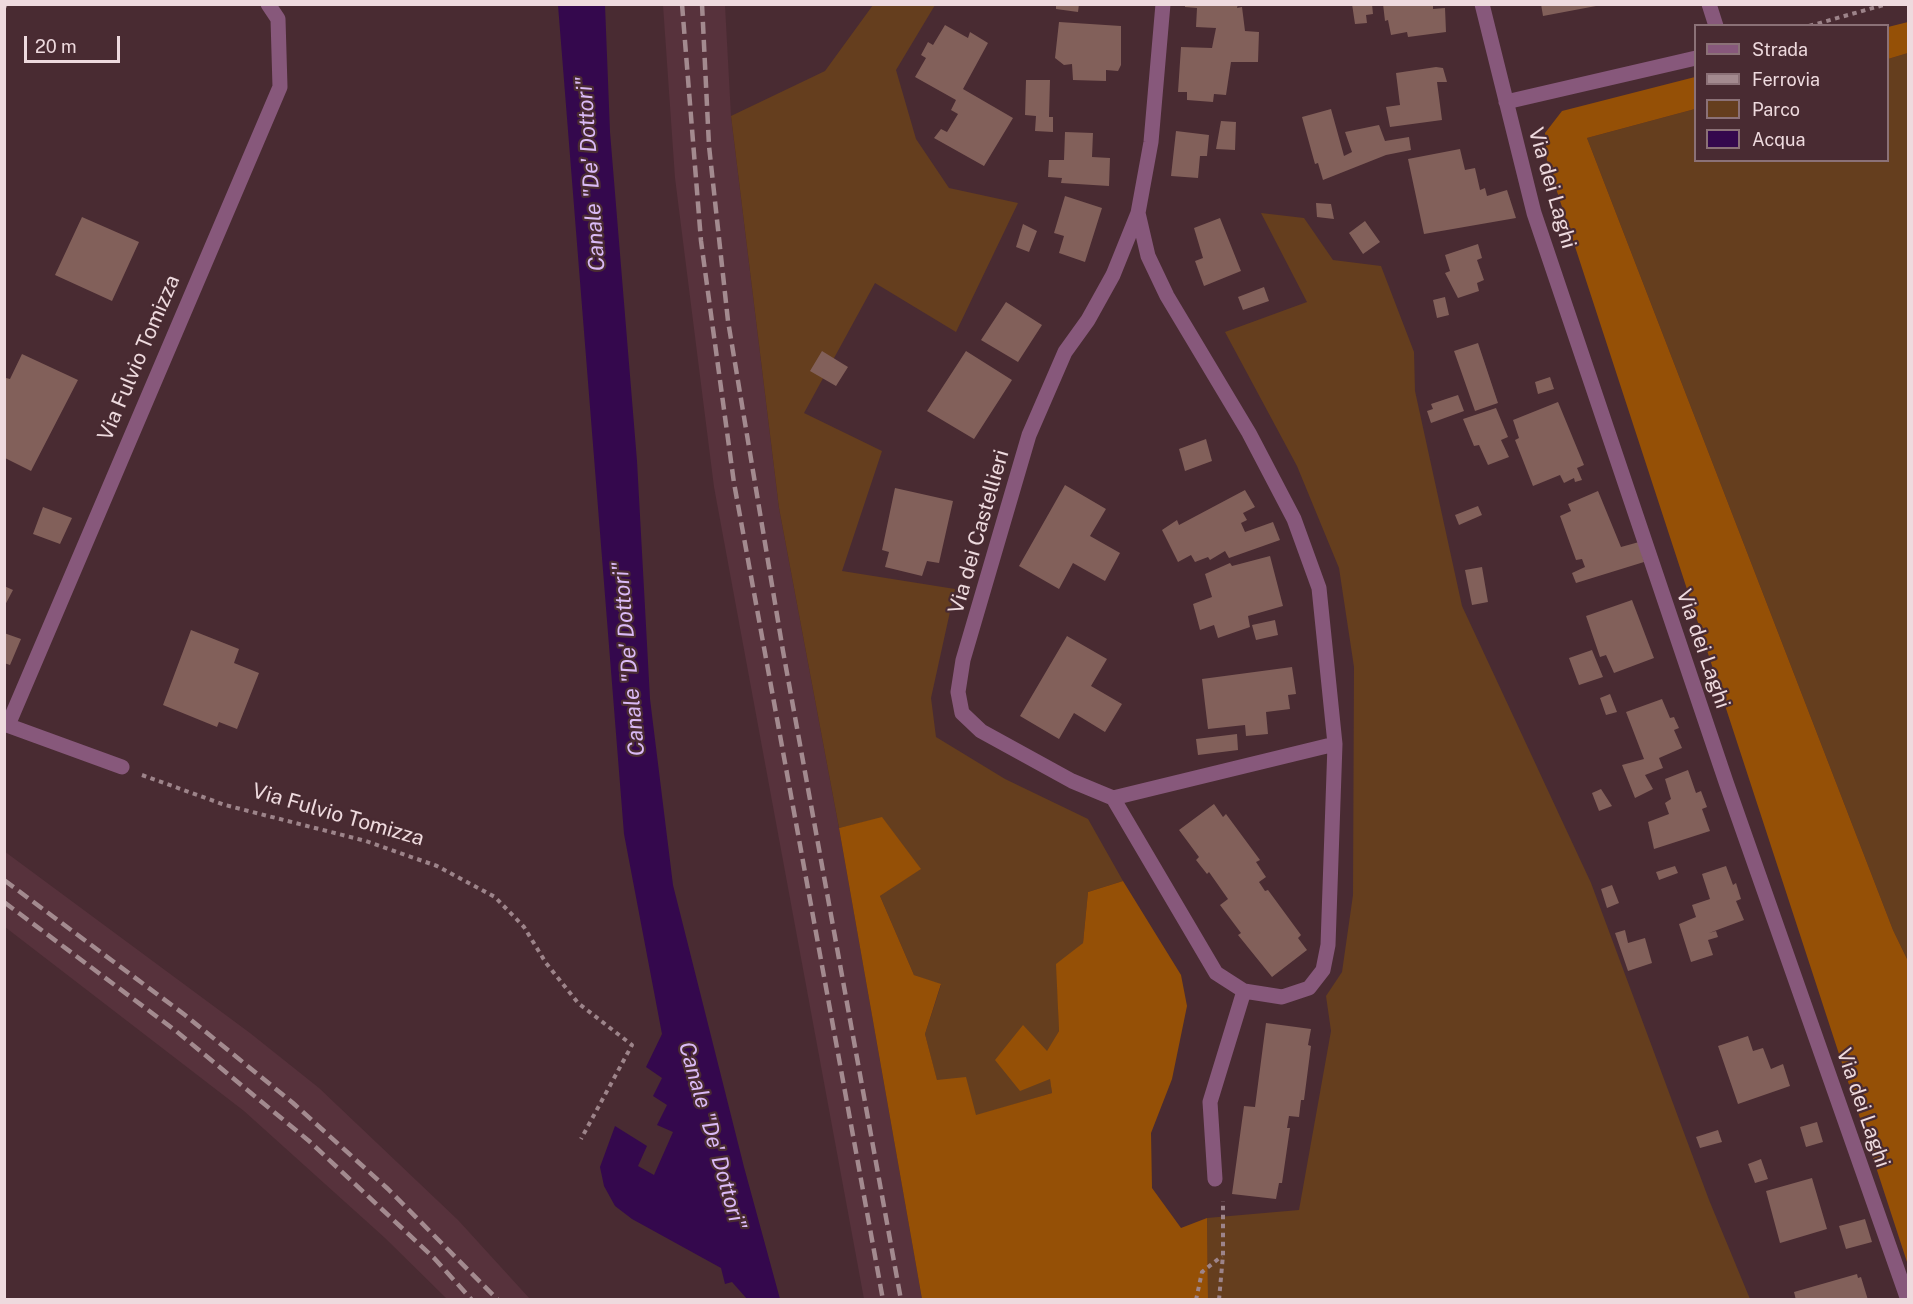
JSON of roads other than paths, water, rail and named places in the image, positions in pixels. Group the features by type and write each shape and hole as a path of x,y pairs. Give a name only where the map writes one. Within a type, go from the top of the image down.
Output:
{"street":[{"name":"Via Fulvio Tomizza","path":"122,767 6,725 279,87 278,19 268,4"},
{"name":"Via dei Castellieri","path":"1138,213 1148,256 1167,296 1249,433 1294,519 1319,588 1335,744 1328,945 1323,970 1309,988 1282,997 1244,991 1216,973 1113,798 1072,782 981,731 962,713 958,692 963,660 1029,435 1065,352 1088,320 1113,275 1138,213 1151,142 1162,4"},
{"name":"Via dei Laghi","path":"1482,4 1538,224 1726,782 1908,1299"},
{"path":"1710,4 1715,24"},
{"path":"1506,102 1694,58"},
{"path":"1113,798 1335,744"},
{"path":"1215,1179 1210,1102 1244,991"}],"water":[{"name":"Canale \"De' Dottori\"","path":"558,5 605,5 610,132 637,461 650,699 673,885 744,1167 780,1299 747,1299 732,1282 725,1284 721,1268 632,1219 615,1206 604,1186 600,1167 615,1126 647,1146 638,1166 654,1175 673,1132 657,1125 667,1105 653,1096 662,1078 646,1067 662,1034 624,834"}],"railway":[{"path":"682,4 701,241 734,483 883,1300"},
{"path":"702,4 709,146 728,321 783,651 901,1300"},
{"path":"4,880 185,1015 293,1103 388,1189 498,1300"},
{"path":"4,902 176,1031 309,1141 434,1258 472,1300"}]}
